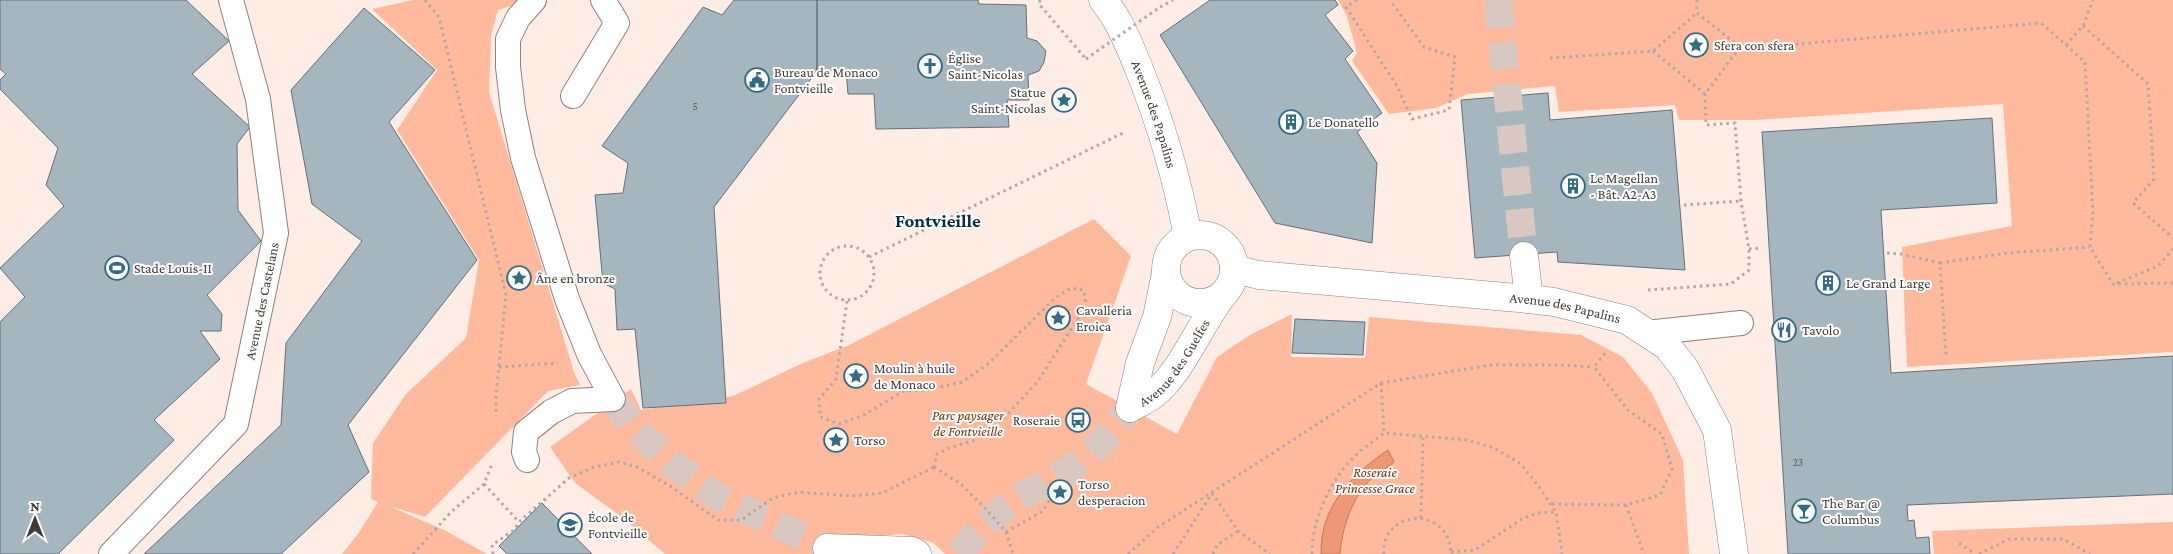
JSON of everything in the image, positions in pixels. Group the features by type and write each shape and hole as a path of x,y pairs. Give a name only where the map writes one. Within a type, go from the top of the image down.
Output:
{"street":[{"name":"Avenue des Papalins","path":"1103,0 1117,17 1158,117 1173,166 1188,237"},
{"path":"1198,235 1210,236 1227,248 1233,258 1229,281 1214,300 1202,303 1189,301 1178,295 1170,285 1166,273 1171,251 1178,243 1188,237 1198,235"},
{"path":"1524,256 1529,299"},
{"name":"Avenue des Guelfes","path":"1166,273 1158,317 1140,363 1130,408 1153,394 1170,377 1229,281"},
{"name":"Avenue des Papalins","path":"1229,281 1259,275 1529,299 1554,302 1628,320 1667,346 1685,369 1717,430 1734,554"},
{"path":"827,548 912,551 918,554"}],"lane":[{"name":"Avenue des Castelans","path":"111,554 236,424 276,232 258,99 231,0"},
{"path":"527,460 524,452 526,432 551,412 572,400 613,398 589,354 567,299 523,158 513,110 508,67 508,39 518,18 534,0"},
{"path":"573,96 617,23 603,0"},
{"path":"1646,333 1741,323"}],"path":[{"path":"425,0 439,17 506,295 496,396 496,425"},
{"path":"1040,0 1039,4 1086,58 1173,0"},
{"path":"1357,0 1346,7 1397,86 1412,119 1449,110 1455,57 1424,47 1390,0"},
{"path":"1550,58 1654,51 1697,13 1698,0"},
{"path":"2066,45 2082,26 2093,0"},
{"path":"1697,13 1740,47 1764,47 2041,23 2085,62 2093,212 2090,247 2113,284"},
{"path":"2082,26 2148,84 2154,179 2133,203 2173,238"},
{"path":"1648,290 1731,284 1749,270 1749,249 1741,201 1735,123 1706,125 1704,94 1740,47"},
{"path":"1654,51 1704,94"},
{"path":"869,257 1158,117"},
{"path":"1684,205 1741,201"},
{"path":"845,246 862,250 873,264 875,273 870,290 856,300 847,301 838,299 824,288 820,279 823,261 836,248 845,246"},
{"path":"1887,253 1902,254 1940,263 2007,253 2090,247"},
{"path":"1749,249 1761,248"},
{"path":"2113,284 2158,266 2173,249"},
{"path":"1940,263 1946,356"},
{"path":"2113,284 2173,283"},
{"path":"847,301 836,379 819,398 820,417 839,424 862,416 904,391 926,390 962,382 988,364 1055,298 1071,288 1083,290 1086,299 1080,317 1038,381 1007,415 975,440 937,454 934,467"},
{"path":"1594,367 1610,347"},
{"path":"499,367 566,362"},
{"path":"1128,554 1158,527 1381,383 1491,365 1594,367 1628,410 1662,434 1672,469 1660,495 1626,505 1551,504"},
{"path":"1381,383 1384,433"},
{"path":"1312,554 1312,538 1330,488 1353,458 1384,433 1423,438 1467,440 1494,448 1520,464 1556,512 1562,554"},
{"path":"1421,518 1423,438"},
{"path":"413,554 452,511 484,484 493,462"},
{"path":"493,554 492,545 514,530 519,522 568,478 594,467 619,462 637,467 670,486 718,520 741,520 773,498 798,492 851,496 882,493 934,467"},
{"path":"934,467 962,484 1006,532 1014,554"},
{"path":"1006,532 1043,511 1050,498 1048,492 1052,483 1058,481 1065,483 1068,489 1066,498 1056,502 1050,498"},
{"path":"484,484 519,522"},
{"path":"1212,493 1238,531 1270,554"},
{"path":"1173,554 1212,493"},
{"path":"1626,505 1644,554"},
{"path":"1384,554 1386,539 1392,529 1410,519 1421,518 1439,525 1450,542 1451,553 1475,550 1522,519 1537,513 1556,512"},
{"path":"1213,554 1217,545 1238,531"},
{"path":"1979,554 2009,539 2063,539 2090,554"},
{"path":"1959,543 1975,554"}],"green space":[{"path":"413,0 528,0 498,10 491,35 489,92 574,372 580,385 548,391 425,517 389,506 444,530 487,554 342,554 358,534 378,502 371,499 373,443 406,394 466,338 479,260 397,130 437,70 372,9"},
{"path":"1338,0 2173,0 2173,352 1907,367 1902,247 2012,226 2003,104 1754,120 1679,120 1675,105 1559,112 1555,86 1468,94 1436,108 1389,114 1352,61 1357,53 1347,16"},
{"name":"Parc paysager de Fontvieille","path":"1094,219 1131,256 1086,384 1177,434 1217,357 1250,335 1292,314 1291,357 1365,358 1369,317 1581,335 1623,357 1652,393 1683,460 1689,554 945,554 934,543 902,534 838,539 809,554 665,554 619,515 575,483 550,447 631,389 641,410 733,396 803,363 849,345"},
{"path":"2173,522 2173,554 1934,554 1932,531"}],"shaded area":[{"path":"1388,450 1394,462 1369,481 1355,500 1345,526 1340,554 1321,554 1322,537 1326,521 1340,494 1362,470"}],"building":[{"name":"Stade Louis-II","path":"0,0 186,0 229,41 192,74 250,127 237,144 238,210 261,241 207,295 222,314 221,331 200,331 220,359 154,420 174,440 58,554 0,554 0,322 25,297 0,268 64,206 46,185 58,148 0,89 0,80 6,74 0,69"},
{"path":"734,0 817,0 817,71 714,207 726,403 643,408 635,329 617,330 615,289 603,283 595,195 623,193 628,163 602,146 703,7 722,15"},
{"name":"Église Saint-Nicolas","path":"817,0 978,0 979,4 1026,5 1027,38 1037,41 1046,51 1044,62 1039,71 1028,75 1029,100 1007,100 1009,127 876,129 874,94 848,94 846,70 817,71"},
{"name":"Le Donatello","path":"1210,0 1335,0 1338,5 1325,15 1353,51 1345,59 1382,113 1357,132 1377,163 1372,243 1275,223 1160,35"},
{"path":"364,8 435,70 389,122 477,260 348,425 369,472 281,554 144,554 281,425 286,343 362,241 312,204 291,90"},
{"name":"Le Magellan - Bât. A2-A3","path":"1548,93 1550,120 1672,110 1685,270 1558,262 1557,252 1475,258 1461,100"},
{"name":"Le Grand Large","path":"1992,118 1997,203 1881,210 1891,373 2173,356 2173,494 1907,505 1908,521 1914,520 1916,538 1929,537 1930,554 1788,554 1762,132"},
{"path":"1295,319 1365,322 1363,355 1292,353"},
{"path":"542,503 592,554 507,554 499,546"}],"tunnel":[{"path":"1498,0 1524,256"},
{"path":"613,399 636,430 674,465 718,497 827,548"},
{"path":"959,554 971,539 1006,506 1069,469 1092,452 1130,408"}],"place":[{"name":"Sfera con sfera","path":"1696,45"},
{"name":"Église Saint-Nicolas","path":"930,66"},
{"name":"Bureau de Monaco Fontvieille","path":"757,80"},
{"name":"Statue Saint-Nicolas","path":"1064,100"},
{"name":"Le Donatello","path":"1291,122"},
{"name":"Le Magellan - Bât. A2-A3","path":"1573,186"},
{"name":"Stade Louis-II","path":"117,268"},
{"name":"Âne en bronze","path":"519,278"},
{"name":"Le Grand Large","path":"1828,283"},
{"name":"Cavalleria Eroica","path":"1058,318"},
{"name":"Tavolo","path":"1784,330"},
{"name":"Moulin à huile de Monaco","path":"856,376"},
{"name":"Roseraie","path":"1078,420"},
{"name":"Torso","path":"836,440"},
{"name":"Torso desperacion","path":"1060,492"},
{"name":"The Bar @ Columbus","path":"1804,511"},
{"name":"École de Fontvieille","path":"570,525"}],"district":[{"name":"Fontvieille","path":"938,220"}],"park label":[{"name":"Roseraie Princesse Grace","path":"1375,480"}]}
